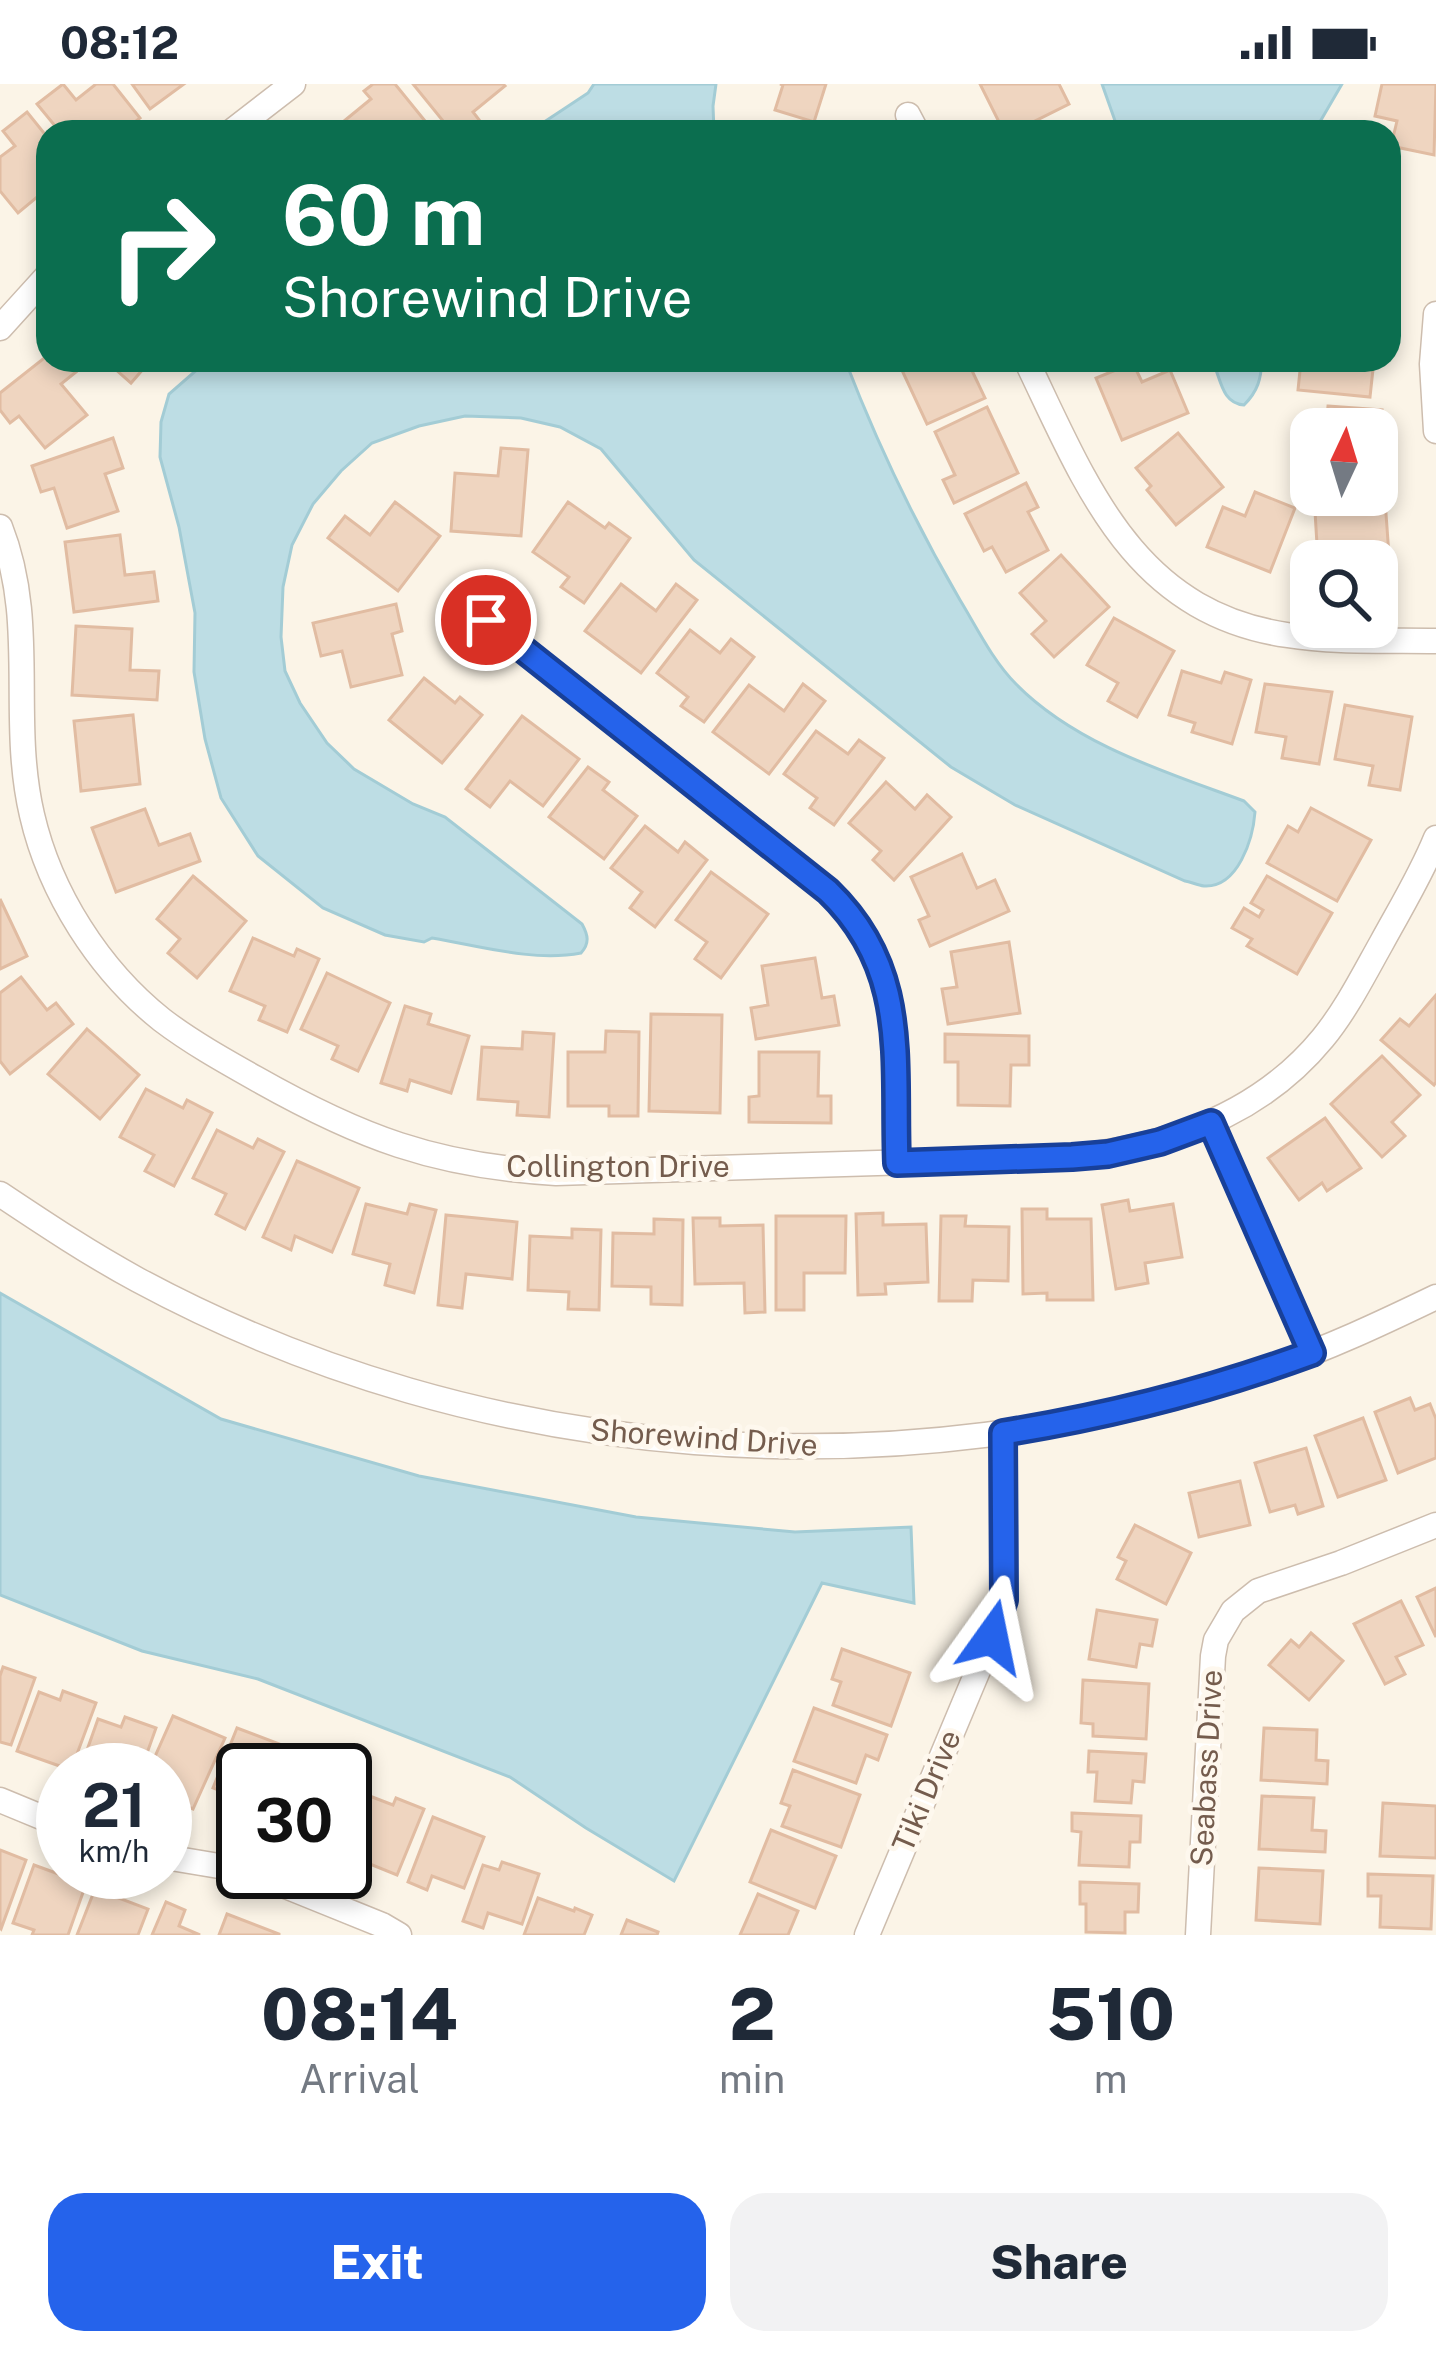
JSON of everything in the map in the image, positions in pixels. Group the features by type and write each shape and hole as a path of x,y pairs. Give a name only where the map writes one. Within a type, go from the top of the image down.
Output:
{"street":[{"path":"246,120 293,84"},
{"path":"0,328 36,288"},
{"path":"1436,314 1432,364 1436,431"},
{"path":"1032,372 1098,506 1133,553 1176,590 1228,619 1284,635 1436,641"},
{"name":"Collington Drive","path":"0,527 19,591 23,766 32,817 63,898 90,942 122,982 202,1048 336,1122 453,1162 556,1173 1072,1157 1160,1142 1211,1123 1264,1093 1296,1067 1347,1004 1433,854"},
{"path":"486,620 828,891 856,921 877,956 892,1010 897,1163"},
{"path":"1211,1123 1312,1353"},
{"name":"Shorewind Drive","path":"0,1193 138,1280 218,1319 340,1368 467,1407 554,1426 729,1446 928,1442 1076,1421 1162,1401 1312,1353 1436,1297"},
{"name":"Tiki Drive","path":"867,1935 1004,1600 1003,1433"},
{"name":"Seabass Drive","path":"1198,1935 1213,1657 1223,1626 1258,1591 1436,1526"},
{"path":"0,1800 36,1815"},
{"path":"318,1899 399,1935"}],"water":[{"path":"594,84 716,84 714,120 547,120"},
{"path":"1102,84 1342,84 1321,120 1115,120"},
{"path":"194,372 850,372 928,542 1008,675 1040,705 1094,740 1244,801 1255,812 1242,860 1216,885 1199,885 1015,805 951,767 694,560 601,449 560,427 521,418 465,416 372,443 313,504 292,545 283,587 285,671 327,743 354,769 445,817 582,924 587,942 581,953 544,956 385,935 323,908 258,856 221,798 194,672 195,613 160,457 161,422 169,394"},
{"path":"1217,372 1261,372 1244,405 1226,395"},
{"path":"0,1293 221,1419 419,1476 636,1517 795,1532 911,1527 914,1603 822,1583 674,1881 510,1777 258,1679 142,1651 0,1595"}],"building":[{"path":"63,84 76,100 96,84 113,84 140,118 50,120 37,104"},
{"path":"132,84 184,84 150,109"},
{"path":"373,84 395,84 424,120 345,120 371,99 364,91"},
{"path":"413,84 505,86 473,112 479,120 442,120"},
{"path":"826,84 815,120 775,110 783,85"},
{"path":"980,84 1059,84 1069,104 1037,120 998,120"},
{"path":"1382,84 1436,84 1434,155 1401,148 1401,120 1375,116"},
{"path":"27,112 36,123 36,198 18,213 0,191 0,157 15,146 3,131"},
{"path":"36,364 36,372 76,372 61,384 87,415 45,448 19,416 10,423 0,410 0,393"},
{"path":"119,372 141,372 131,383"},
{"path":"903,372 973,372 985,398 927,424"},
{"path":"1111,372 1137,372 1142,382 1171,372 1188,413 1122,440 1096,378"},
{"path":"1300,372 1373,372 1370,397 1298,390"},
{"path":"987,407 1018,473 954,503 943,480 955,475 935,432"},
{"path":"1178,433 1223,487 1176,525 1147,490 1151,486 1136,468"},
{"path":"113,438 123,468 105,474 118,511 67,528 54,488 41,492 32,466"},
{"path":"501,448 528,450 521,536 451,531 455,473 498,476"},
{"path":"1026,483 1038,507 1028,512 1048,550 1006,572 992,547 984,551 965,514"},
{"path":"1255,492 1290,506 1292,516 1270,572 1207,547 1223,507 1245,516"},
{"path":"395,502 440,536 398,591 328,538 345,516 370,535"},
{"path":"568,502 605,528 609,523 630,538 584,603 561,587 569,577 533,552"},
{"path":"1315,516 1386,516 1388,540 1317,540"},
{"path":"120,535 125,575 154,572 158,601 74,612 65,542"},
{"path":"1061,555 1109,607 1054,657 1032,634 1046,621 1020,593"},
{"path":"621,584 656,611 676,584 697,600 641,673 585,631"},
{"path":"396,604 402,631 392,634 402,675 351,687 342,651 321,656 313,623"},
{"path":"1114,618 1174,651 1137,717 1108,701 1118,683 1087,665"},
{"path":"76,626 132,629 130,670 159,671 157,700 72,695"},
{"path":"690,630 720,653 731,639 754,657 704,722 681,706 688,697 657,673"},
{"path":"1182,671 1221,683 1225,672 1251,680 1232,744 1192,732 1195,723 1169,715"},
{"path":"424,678 455,703 460,697 482,715 442,763 389,720"},
{"path":"803,684 825,701 769,774 713,732 749,685 784,711"},
{"path":"1265,684 1332,692 1319,764 1282,758 1286,737 1256,732"},
{"path":"1345,705 1412,717 1400,790 1369,785 1373,766 1335,759"},
{"path":"133,715 140,784 81,791 74,721"},
{"path":"522,716 579,759 543,806 510,781 490,807 466,789"},
{"path":"816,731 848,754 859,740 884,758 834,825 810,808 817,798 784,774"},
{"path":"588,767 609,782 603,790 637,816 604,859 549,817"},
{"path":"886,782 915,809 927,795 951,817 894,880 873,860 881,851 849,823"},
{"path":"1311,808 1371,840 1337,901 1267,863 1288,826 1298,832"},
{"path":"145,809 159,845 190,834 200,861 116,892 92,828"},
{"path":"645,826 678,852 685,842 707,860 655,927 630,908 642,892 611,868"},
{"path":"962,854 977,888 995,880 1009,911 930,946 919,920 929,916 911,877"},
{"path":"711,872 768,914 721,978 695,959 707,942 676,920"},
{"path":"193,876 246,921 197,978 168,953 180,939 157,919"},
{"path":"1267,876 1332,913 1297,974 1247,946 1252,939 1232,928 1244,908 1259,917 1263,910 1251,903"},
{"path":"0,899 27,956 0,969"},
{"path":"253,938 294,956 297,949 319,959 287,1032 259,1020 265,1006 230,991"},
{"path":"1009,942 1020,1013 948,1024 942,989 957,987 951,952"},
{"path":"815,958 822,998 834,996 839,1025 756,1039 751,1008 768,1005 762,966"},
{"path":"327,973 390,1003 358,1071 332,1059 338,1046 301,1029"},
{"path":"21,977 47,1010 56,1003 73,1024 10,1074 0,1061 0,993"},
{"path":"1436,995 1434,1085 1381,1040 1400,1019 1409,1026"},
{"path":"405,1006 431,1014 428,1024 469,1036 451,1093 410,1080 407,1091 381,1083"},
{"path":"651,1014 722,1015 720,1113 649,1111"},
{"path":"87,1029 139,1075 100,1119 48,1074"},
{"path":"606,1031 639,1032 638,1116 609,1116 609,1106 568,1106 568,1052 605,1052"},
{"path":"523,1032 554,1034 549,1117 517,1115 518,1102 478,1099 482,1047 522,1049"},
{"path":"945,1034 1029,1036 1029,1065 1011,1065 1010,1106 958,1105 958,1062 945,1062"},
{"path":"759,1052 819,1052 818,1096 831,1096 831,1123 749,1122 749,1097 759,1096"},
{"path":"1382,1056 1420,1095 1392,1122 1405,1136 1382,1157 1331,1104"},
{"path":"146,1089 183,1108 187,1100 212,1113 174,1186 145,1171 154,1155 120,1137"},
{"path":"1325,1118 1361,1168 1327,1191 1322,1183 1299,1200 1268,1158"},
{"path":"217,1130 253,1148 258,1139 284,1152 245,1229 216,1214 226,1194 193,1178"},
{"path":"297,1161 359,1188 332,1252 295,1236 291,1250 263,1237"},
{"path":"1128,1200 1130,1211 1173,1204 1182,1257 1145,1263 1148,1283 1116,1289 1102,1205"},
{"path":"366,1204 407,1214 410,1204 436,1210 414,1293 385,1285 390,1264 353,1254"},
{"path":"1022,1209 1047,1209 1047,1219 1091,1219 1093,1300 1047,1300 1047,1293 1023,1294"},
{"path":"883,1213 883,1225 926,1224 928,1282 885,1284 886,1294 858,1295 856,1214"},
{"path":"446,1215 517,1222 512,1279 466,1274 462,1308 438,1305"},
{"path":"776,1216 846,1216 845,1273 804,1273 804,1310 776,1310"},
{"path":"941,1216 966,1216 965,1226 1009,1227 1008,1281 973,1280 972,1301 939,1301"},
{"path":"693,1218 720,1218 720,1226 763,1225 765,1312 745,1313 744,1283 695,1284"},
{"path":"654,1219 683,1220 682,1305 651,1304 651,1287 612,1286 613,1233 654,1234"},
{"path":"572,1229 601,1230 599,1310 568,1309 569,1292 528,1290 530,1236 572,1238"},
{"path":"1410,1398 1415,1410 1430,1404 1436,1419 1436,1458 1398,1473 1375,1412"},
{"path":"1363,1418 1386,1480 1338,1497 1315,1436"},
{"path":"1306,1448 1323,1506 1298,1514 1295,1505 1270,1512 1255,1463"},
{"path":"1240,1481 1250,1525 1199,1537 1189,1493"},
{"path":"1135,1525 1191,1553 1166,1604 1117,1579 1126,1561 1118,1557"},
{"path":"1436,1588 1436,1637 1417,1597"},
{"path":"1401,1601 1423,1645 1396,1657 1405,1674 1385,1684 1354,1624"},
{"path":"1097,1610 1157,1620 1152,1646 1140,1644 1136,1667 1089,1659"},
{"path":"1311,1633 1343,1661 1309,1700 1269,1665 1291,1640 1299,1647"},
{"path":"842,1649 910,1673 891,1726 833,1705 841,1682 832,1679"},
{"path":"3,1667 35,1678 11,1745 0,1742"},
{"path":"1083,1680 1149,1684 1146,1739 1093,1736 1093,1724 1081,1723"},
{"path":"63,1691 96,1703 81,1743 36,1743 36,1758 17,1751 39,1692 60,1700"},
{"path":"814,1708 887,1735 878,1760 866,1755 856,1783 794,1761"},
{"path":"173,1716 225,1738 216,1743 216,1758 193,1809 192,1743 161,1743"},
{"path":"125,1717 156,1728 151,1743 90,1743 98,1719 121,1727"},
{"path":"237,1728 277,1743 231,1743"},
{"path":"1264,1728 1317,1730 1316,1760 1328,1761 1327,1784 1261,1780"},
{"path":"1089,1751 1146,1754 1144,1782 1133,1781 1131,1803 1095,1801 1097,1772 1088,1772"},
{"path":"793,1770 860,1795 841,1847 782,1826 790,1806 781,1803"},
{"path":"1262,1796 1314,1798 1312,1830 1326,1831 1325,1852 1259,1849"},
{"path":"372,1797 393,1805 396,1798 424,1809 397,1875 372,1865"},
{"path":"1383,1803 1436,1806 1436,1858 1380,1856"},
{"path":"1072,1813 1141,1816 1140,1842 1130,1842 1129,1867 1079,1865 1081,1832 1072,1831"},
{"path":"433,1817 484,1837 464,1888 432,1876 427,1890 408,1882"},
{"path":"771,1830 836,1856 815,1908 750,1882"},
{"path":"0,1850 26,1860 1,1929 0,1928"},
{"path":"502,1862 539,1874 522,1924 488,1913 483,1928 463,1921 483,1865 499,1870"},
{"path":"34,1865 36,1899 81,1899 68,1935 32,1935 34,1930 13,1923"},
{"path":"1259,1868 1323,1871 1320,1924 1256,1920"},
{"path":"1368,1874 1433,1876 1431,1929 1380,1927 1381,1896 1368,1896"},
{"path":"1080,1882 1139,1884 1138,1912 1125,1912 1125,1933 1086,1932"},
{"path":"758,1894 798,1911 788,1935 740,1935"},
{"path":"538,1898 592,1915 584,1935 524,1935"},
{"path":"91,1899 122,1899 148,1909 138,1935 77,1935"},
{"path":"166,1902 185,1910 179,1926 200,1935 152,1935"},
{"path":"227,1914 279,1934 279,1935 219,1935"},
{"path":"627,1920 658,1932 657,1935 621,1935"}],"route":[{"path":"486,620 828,891 856,921 877,956 892,1010 897,1163 1108,1154 1211,1123 1312,1353 1162,1401 1003,1433 1004,1600 992,1637"}]}
